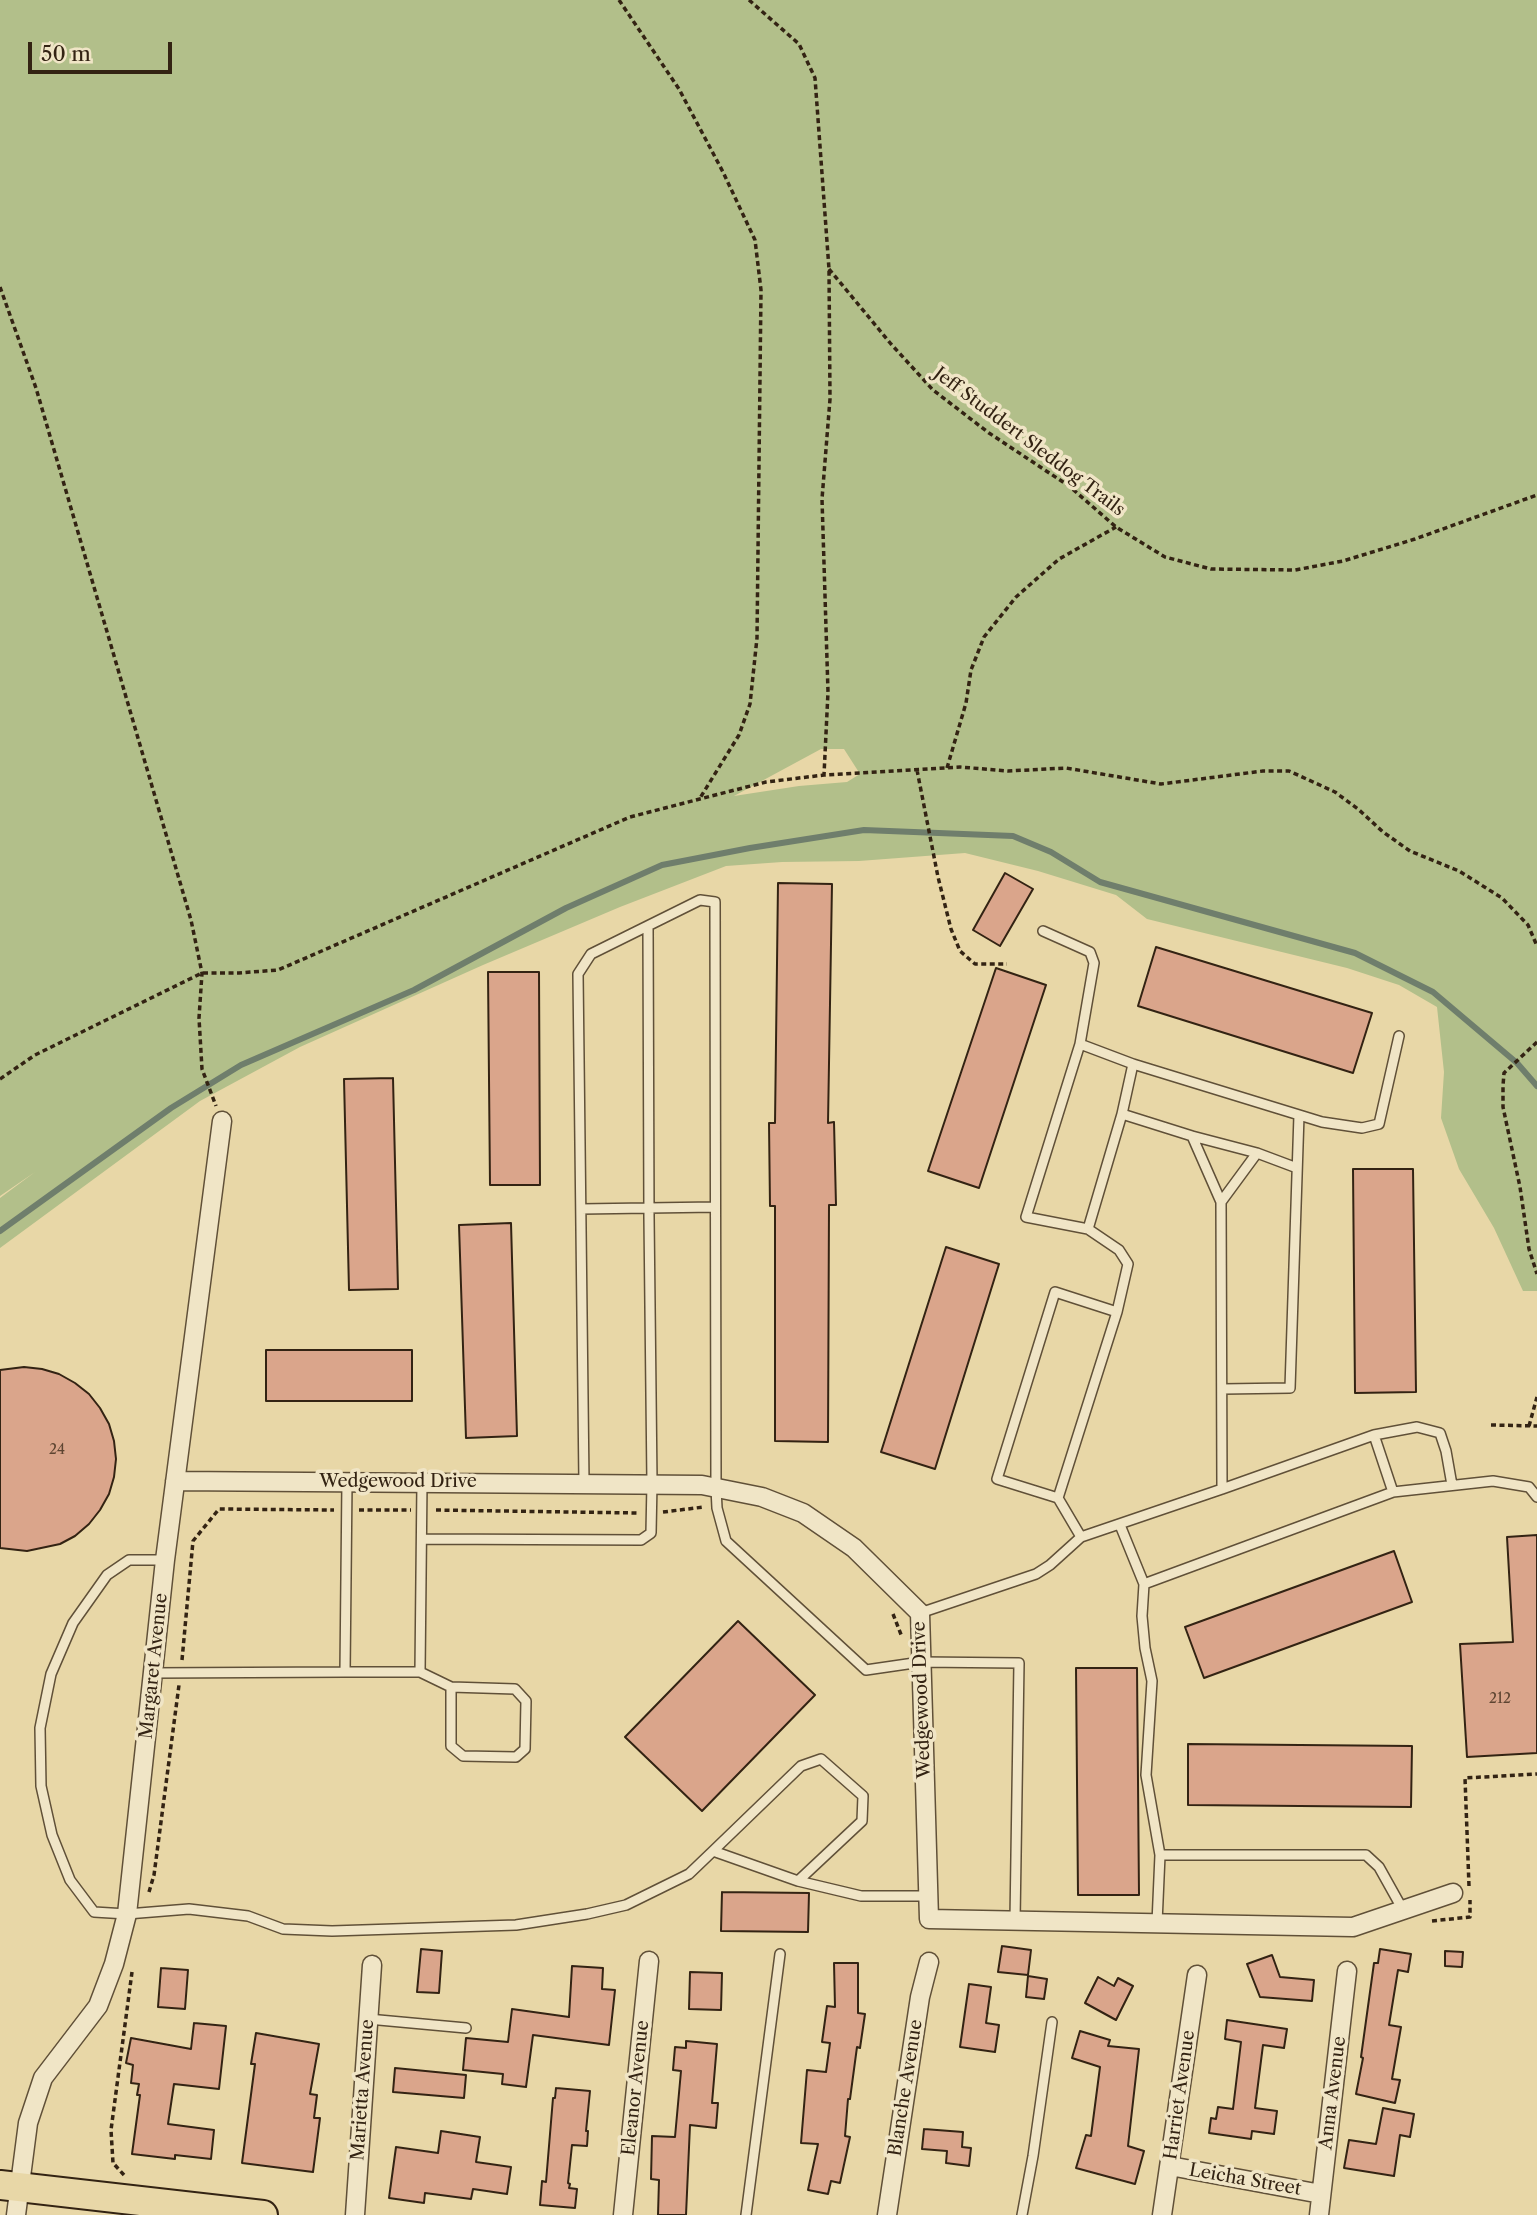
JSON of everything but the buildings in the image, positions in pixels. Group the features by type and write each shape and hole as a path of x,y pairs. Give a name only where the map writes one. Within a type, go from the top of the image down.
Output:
{"main road":[{"path":"10,2186 263,2215"}],"street":[{"name":"Margaret Avenue","path":"16,2215 10,2186 27,2123 43,2078 97,2006 136,1914 153,1673 219,1113"},
{"name":"Wedgewood Drive","path":"175,1481 702,1485 762,1497 803,1513 854,1548 920,1613 916,1664 929,1919 1353,1927 1452,1893"},
{"name":"Eleanor Avenue","path":"623,2215 649,1961"},
{"name":"Blanche Avenue","path":"887,2215 920,1997 929,1962"},
{"name":"Marietta Avenue","path":"355,2215 372,1965"},
{"name":"Anna Avenue","path":"1319,2215 1347,1971"},
{"name":"Harriet Avenue","path":"1162,2215 1197,1975"},
{"name":"Leicha Street","path":"1170,2166 1321,2194"}],"lane":[{"path":"584,1483 578,974 592,954 700,900 715,902 716,1488 717,1508 726,1541 866,1670 916,1664 1018,1663 1015,1920"},
{"path":"423,1539 641,1540 651,1533 648,926"},
{"path":"1043,931 1090,952 1094,963 1080,1044 1026,1217 1088,1229 1119,1250 1128,1264 1117,1312 1058,1497"},
{"path":"1080,1044 1133,1064 1322,1122 1362,1128 1379,1124 1399,1035"},
{"path":"1088,1229 1122,1114 1133,1064"},
{"path":"1122,1114 1257,1153 1297,1168"},
{"path":"1223,1390 1290,1388 1299,1115"},
{"path":"1192,1136 1221,1202 1222,1489"},
{"path":"1221,1202 1257,1153"},
{"path":"581,1209 715,1207"},
{"path":"1081,1536 1058,1497 997,1479 1055,1292 1117,1312"},
{"path":"920,1613 1036,1574 1050,1565 1081,1536 1120,1525 1374,1436 1417,1427 1440,1433 1452,1485"},
{"path":"1374,1436 1393,1492"},
{"path":"1144,1584 1393,1492 1493,1480 1529,1487 1537,1497"},
{"path":"345,1672 346,1482"},
{"path":"419,1672 422,1482"},
{"path":"1120,1525 1144,1584 1142,1616 1152,1681 1146,1775 1160,1855 1157,1923"},
{"path":"165,1560 129,1560 107,1575 73,1623 51,1674 40,1728 41,1786 52,1835 70,1880 94,1912 136,1914 189,1909 248,1916 283,1929 332,1931 516,1925 587,1914 626,1905 689,1874 801,1766 821,1759 863,1796 862,1821 798,1881"},
{"path":"153,1673 419,1672 451,1687 515,1689 526,1700 525,1749 516,1757 463,1756 451,1746 451,1687"},
{"path":"713,1851 798,1881 861,1896 929,1896"},
{"path":"1160,1855 1366,1855 1379,1867 1403,1910"},
{"path":"746,2215 780,1954"},
{"path":"368,2019 466,2028"},
{"path":"1022,2215 1052,2022"}],"path":[{"path":"619,0 679,89 723,172 755,240 761,290 757,638 750,704 739,735 700,799"},
{"path":"749,0 799,44 815,78 829,269 830,399 822,499 828,691 824,775"},
{"name":"Jeff Studdert Sleddog Trails","path":"829,269 933,390 989,433 1069,486 1116,527 1165,557 1211,569 1295,570 1343,561 1403,543 1537,495"},
{"path":"0,287 40,401 191,920 202,973 199,1018 202,1069 219,1113"},
{"path":"947,768 966,703 971,670 984,638 1016,597 1059,559 1116,527"},
{"path":"0,1079 35,1055 202,973 278,970 630,817 766,782 824,775 960,767 1009,771 1066,768 1161,784 1263,771 1289,771 1335,792 1358,808 1382,832 1410,851 1459,871 1502,898 1528,925 1537,946"},
{"path":"916,771 951,929 960,951 975,964 1007,964"},
{"path":"1537,1042 1504,1073 1503,1107 1520,1187 1529,1249 1537,1274"},
{"path":"1529,1426 1537,1397"},
{"path":"1491,1425 1537,1426"},
{"path":"136,1914 154,1875 180,1673 193,1541 219,1509 651,1513 703,1506 717,1508"},
{"path":"887,1607 895,1616 916,1664"},
{"path":"1429,1921 1470,1917 1465,1778 1537,1774"},
{"path":"125,2199 127,2179 113,2163 111,2130 132,1968"}],"green space":[{"path":"0,0 1537,0 1537,1291 1523,1291 1494,1228 1459,1169 1441,1118 1444,1072 1437,1007 1399,985 1347,968 1147,919 1116,895 1038,871 965,853 859,861 726,866 483,965 300,1047 200,1101 0,1248 0,1198 35,1172 0,1196","holes":["821,749 844,749 860,774 847,782 734,796"]}],"waterway":[{"path":"0,1231 171,1108 241,1065 414,990 566,908 662,865 864,830 1013,836 1051,852 1100,882 1355,953 1433,992 1517,1063 1537,1086"}]}
